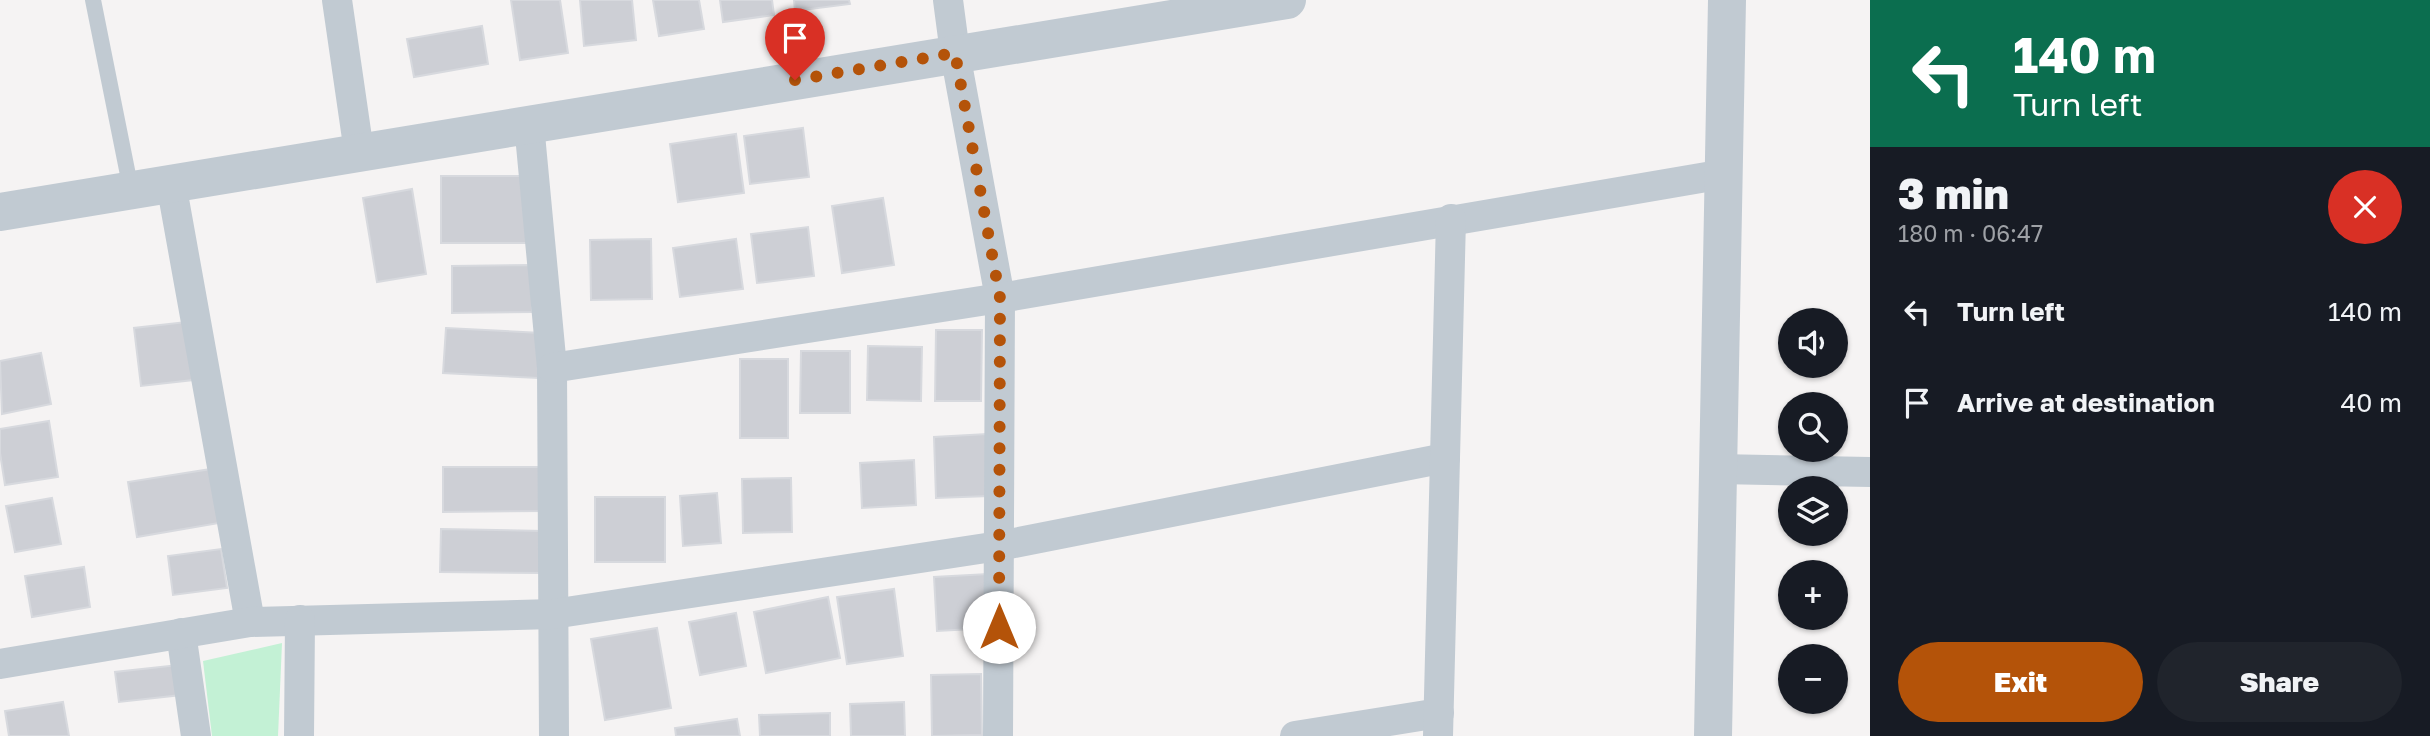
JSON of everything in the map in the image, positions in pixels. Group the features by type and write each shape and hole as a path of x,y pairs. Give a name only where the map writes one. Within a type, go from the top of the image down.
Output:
{"street":[{"path":"337,0 359,152"},
{"path":"948,0 955,53 1000,298 998,736"},
{"path":"0,212 1287,0"},
{"path":"1713,736 1727,0"},
{"path":"529,124 552,368 554,736"},
{"path":"552,368 1000,298 1724,174"},
{"path":"171,183 250,622"},
{"path":"1295,736 1439,724 1451,219"},
{"path":"0,664 250,622 553,614 999,546 1445,458"},
{"path":"1718,469 1870,472"},
{"path":"299,736 300,620"},
{"path":"181,633 196,736"}],"lane":[{"path":"93,0 131,190"}],"green space":[{"path":"282,643 278,736 212,736 203,661"}],"building":[{"path":"511,0 560,0 568,53 520,60"},
{"path":"580,0 632,0 636,40 584,46"},
{"path":"653,0 699,0 704,29 659,36"},
{"path":"720,0 772,0 774,15 723,22"},
{"path":"794,0 849,0 850,4 795,11"},
{"path":"482,26 488,64 414,77 407,39"},
{"path":"803,128 809,177 750,184 744,136"},
{"path":"736,134 744,193 678,202 670,144"},
{"path":"441,176 527,176 528,243 441,243"},
{"path":"412,189 426,274 377,282 363,198"},
{"path":"883,198 894,265 842,273 832,206"},
{"path":"808,227 814,276 757,283 751,234"},
{"path":"651,239 652,299 591,300 590,240"},
{"path":"736,239 743,289 680,297 673,248"},
{"path":"532,265 532,312 452,313 452,266"},
{"path":"186,322 193,380 141,386 134,328"},
{"path":"446,328 541,333 538,378 443,373"},
{"path":"936,330 982,330 981,401 935,401"},
{"path":"868,346 922,347 921,401 867,400"},
{"path":"801,351 850,351 850,413 800,413"},
{"path":"41,353 51,404 2,414 0,361"},
{"path":"740,359 788,359 788,438 740,438"},
{"path":"49,421 58,477 5,485 0,453 0,429"},
{"path":"987,434 989,496 936,498 934,437"},
{"path":"914,460 916,505 862,508 860,463"},
{"path":"443,467 545,467 545,511 443,512"},
{"path":"211,469 219,523 137,537 128,482"},
{"path":"791,478 792,532 743,533 742,479"},
{"path":"717,493 721,543 683,546 680,496"},
{"path":"595,497 665,497 665,562 595,562"},
{"path":"52,498 61,544 15,552 6,506"},
{"path":"441,529 543,531 542,573 440,572"},
{"path":"221,549 227,588 173,595 168,556"},
{"path":"84,567 90,607 32,617 25,576"},
{"path":"988,574 991,628 937,631 934,577"},
{"path":"894,589 903,656 847,664 837,597"},
{"path":"828,597 840,658 766,673 754,612"},
{"path":"736,613 746,666 700,675 689,622"},
{"path":"657,628 671,708 605,720 591,639"},
{"path":"178,665 181,695 119,702 115,672"},
{"path":"981,674 982,735 932,736 931,675"},
{"path":"63,702 69,736 9,736 5,711"},
{"path":"904,702 905,736 851,736 850,704"},
{"path":"830,713 830,736 760,736 759,715"},
{"path":"737,719 740,736 676,736 675,728"}],"route":[{"path":"795,80 955,53 1000,298 999,627"}]}
